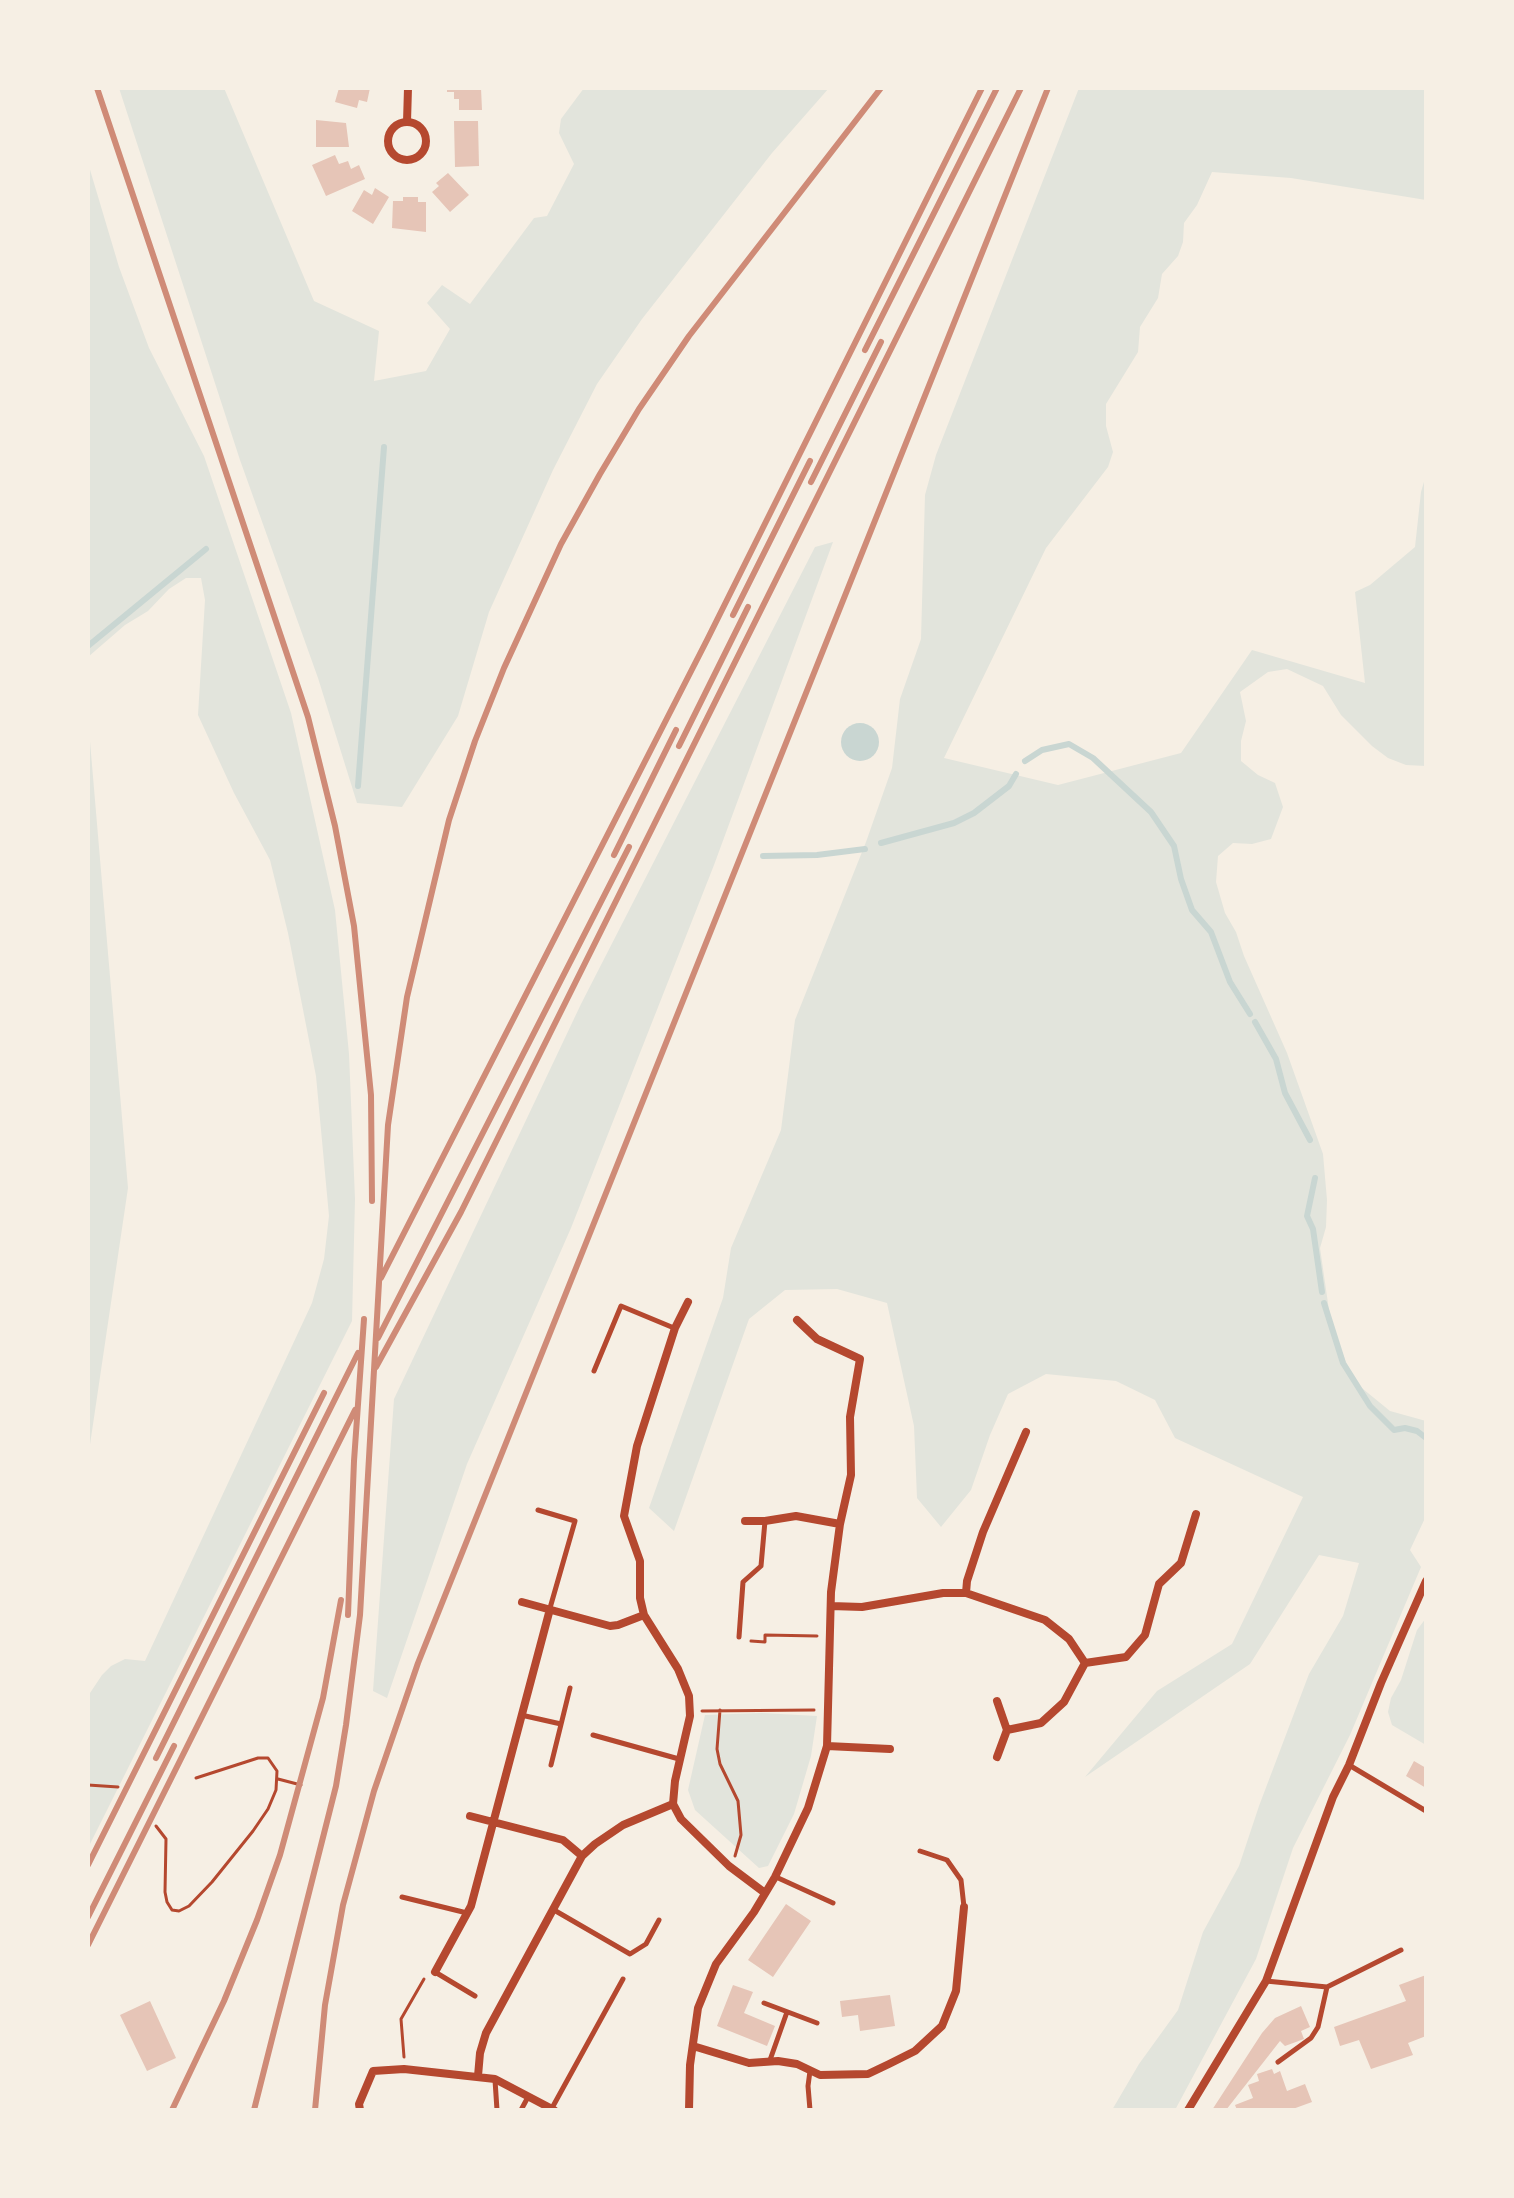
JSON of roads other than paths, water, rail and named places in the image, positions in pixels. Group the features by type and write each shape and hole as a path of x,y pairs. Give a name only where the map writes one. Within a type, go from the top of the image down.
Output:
{"street":[{"path":"407,122 408,88"},
{"path":"407,122 420,127 426,139 417,158 404,161 392,154 387,142 394,126 407,122"},
{"path":"688,1302 675,1328 637,1446 624,1516 640,1561 640,1598 644,1615 678,1669 689,1696 690,1708 673,1804 681,1819 729,1866 765,1893"},
{"path":"689,2110 698,2008 716,1964 775,1877 808,1808 827,1746 831,1606 840,1524 851,1475 850,1417 860,1359 817,1339 797,1320"},
{"path":"966,1593 983,1532 1026,1432"},
{"path":"1085,1663 1126,1657 1145,1635 1159,1584 1181,1563 1196,1514"},
{"path":"745,1521 796,1516 840,1524"},
{"path":"1188,2110 1266,1981 1333,1797 1426,1581"},
{"path":"831,1606 862,1607 943,1593 966,1593 1045,1620 1069,1639 1085,1663"},
{"path":"522,1602 610,1626 644,1615"},
{"path":"435,1972 467,1913 495,1823 550,1609"},
{"path":"1007,1730 1041,1723 1064,1702 1085,1663"},
{"path":"997,1701 1007,1730 997,1757"},
{"path":"827,1746 890,1749"},
{"path":"478,2076 486,2033 582,1856 623,1825 673,1804"},
{"path":"470,1816 563,1840 582,1856"},
{"path":"693,2046 749,2063 770,2061 797,2064 820,2075 868,2074 915,2051 942,2026 956,1991 964,1907"},
{"path":"360,2110 359,2104 373,2071 404,2069 495,2079 553,2109"}],"lane":[{"path":"594,1371 621,1306 675,1328"},
{"path":"538,1510 575,1521 550,1609"},
{"path":"739,1637 743,1582 761,1566 765,1521"},
{"path":"551,1765 570,1688"},
{"path":"521,1715 561,1724"},
{"path":"593,1735 680,1759"},
{"path":"1349,1765 1426,1811"},
{"path":"920,1851 947,1860 961,1880 964,1907"},
{"path":"775,1877 833,1903"},
{"path":"402,1897 467,1913"},
{"path":"554,1910 630,1954 646,1944 659,1920"},
{"path":"1266,1981 1327,1987 1401,1950"},
{"path":"435,1972 475,1996"},
{"path":"553,2109 623,1979"},
{"path":"1278,2062 1311,2038 1318,2027 1327,1987"},
{"path":"764,2003 817,2023"},
{"path":"770,2061 787,2012"},
{"path":"810,2070 810,2110"},
{"path":"495,2079 497,2110"},
{"path":"521,2110 529,2096"}],"waterway":[{"path":"358,786 384,447"},
{"path":"88,646 206,549"},
{"path":"1025,761 1042,750 1069,744 1093,758 1151,812 1174,846 1192,910 1211,932 1230,982 1250,1014"},
{"path":"881,843 954,823 974,813 1009,786 1016,774"},
{"path":"763,856 817,855 865,849"},
{"path":"1255,1022 1276,1059 1285,1093 1310,1140"},
{"path":"1315,1178 1307,1216 1313,1229 1322,1292"},
{"path":"1324,1303 1343,1363 1370,1406 1394,1430 1405,1428 1417,1431 1426,1438"}],"railway":[{"path":"97,88 308,717 335,826 354,926 371,1095 372,1201"},
{"path":"254,2110 336,1786 346,1725 360,1615 388,1125 407,997 449,820 475,741 504,668 561,544 600,474 639,409 689,336 881,88"},
{"path":"381,1278 707,640 982,88"},
{"path":"865,350 997,88"},
{"path":"376,1367 461,1212 1021,88"},
{"path":"315,2110 325,2005 343,1905 374,1791 418,1663 1048,88"},
{"path":"811,482 881,342"},
{"path":"733,615 810,461"},
{"path":"679,746 748,607"},
{"path":"614,855 676,730"},
{"path":"378,1338 629,847"},
{"path":"348,1615 364,1319"},
{"path":"156,1758 358,1353"},
{"path":"88,1865 324,1393"},
{"path":"88,1945 355,1410"},
{"path":"172,2110 224,2001 280,1855 323,1698 341,1600"},
{"path":"88,1917 174,1746"}]}
